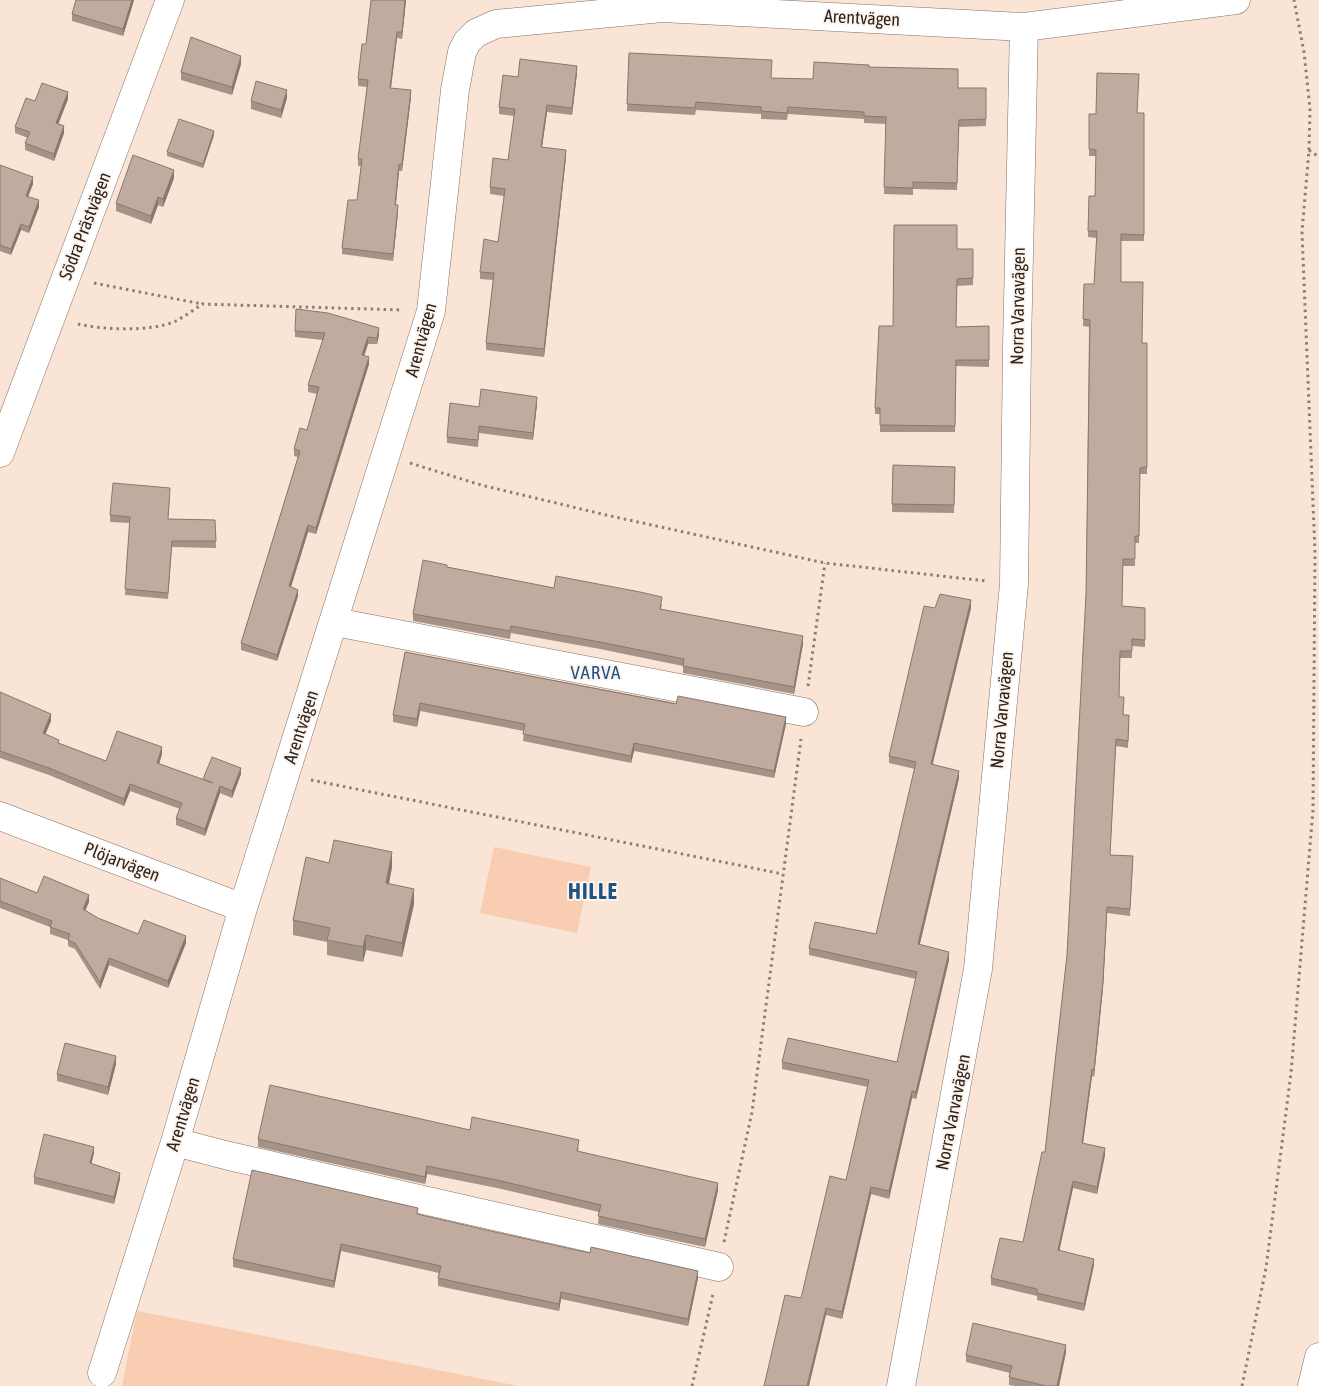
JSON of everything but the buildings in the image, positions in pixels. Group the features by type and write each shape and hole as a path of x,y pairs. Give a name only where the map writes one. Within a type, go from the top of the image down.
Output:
{"street":[{"name":"Södra Prästvägen","path":"0,453 170,0"},
{"name":"Arentvägen","path":"102,1373 175,1142 243,908 335,622 431,311 455,90 462,52 467,42 485,28 496,24 662,8 1024,27 1236,0"},
{"name":"Norra Varvavägen","path":"901,1386 978,970 1014,584 1016,347 1024,27"},
{"path":"335,622 804,712"},
{"name":"Plöjarvägen","path":"0,816 243,908"},
{"path":"175,1142 229,1156 719,1267"},
{"path":"1312,1386 1319,1357"}],"path":[{"path":"1242,1386 1266,1268 1291,1073 1313,810 1315,553 1302,232 1309,150 1310,109 1294,0"},
{"path":"1309,150 1319,157"},
{"path":"66,277 202,304 431,311"},
{"path":"50,318 96,328 152,327 174,322 202,304"},
{"path":"387,456 481,486 825,563 1014,584"},
{"path":"692,1386 752,1112 825,563"},
{"path":"286,775 783,874"}],"shaded area":[{"path":"494,847 591,867 577,933 480,913"},
{"path":"137,1311 519,1386 122,1386"}],"district":[{"name":"VARVA","path":"596,672"},
{"name":"HILLE","path":"593,891"}]}
